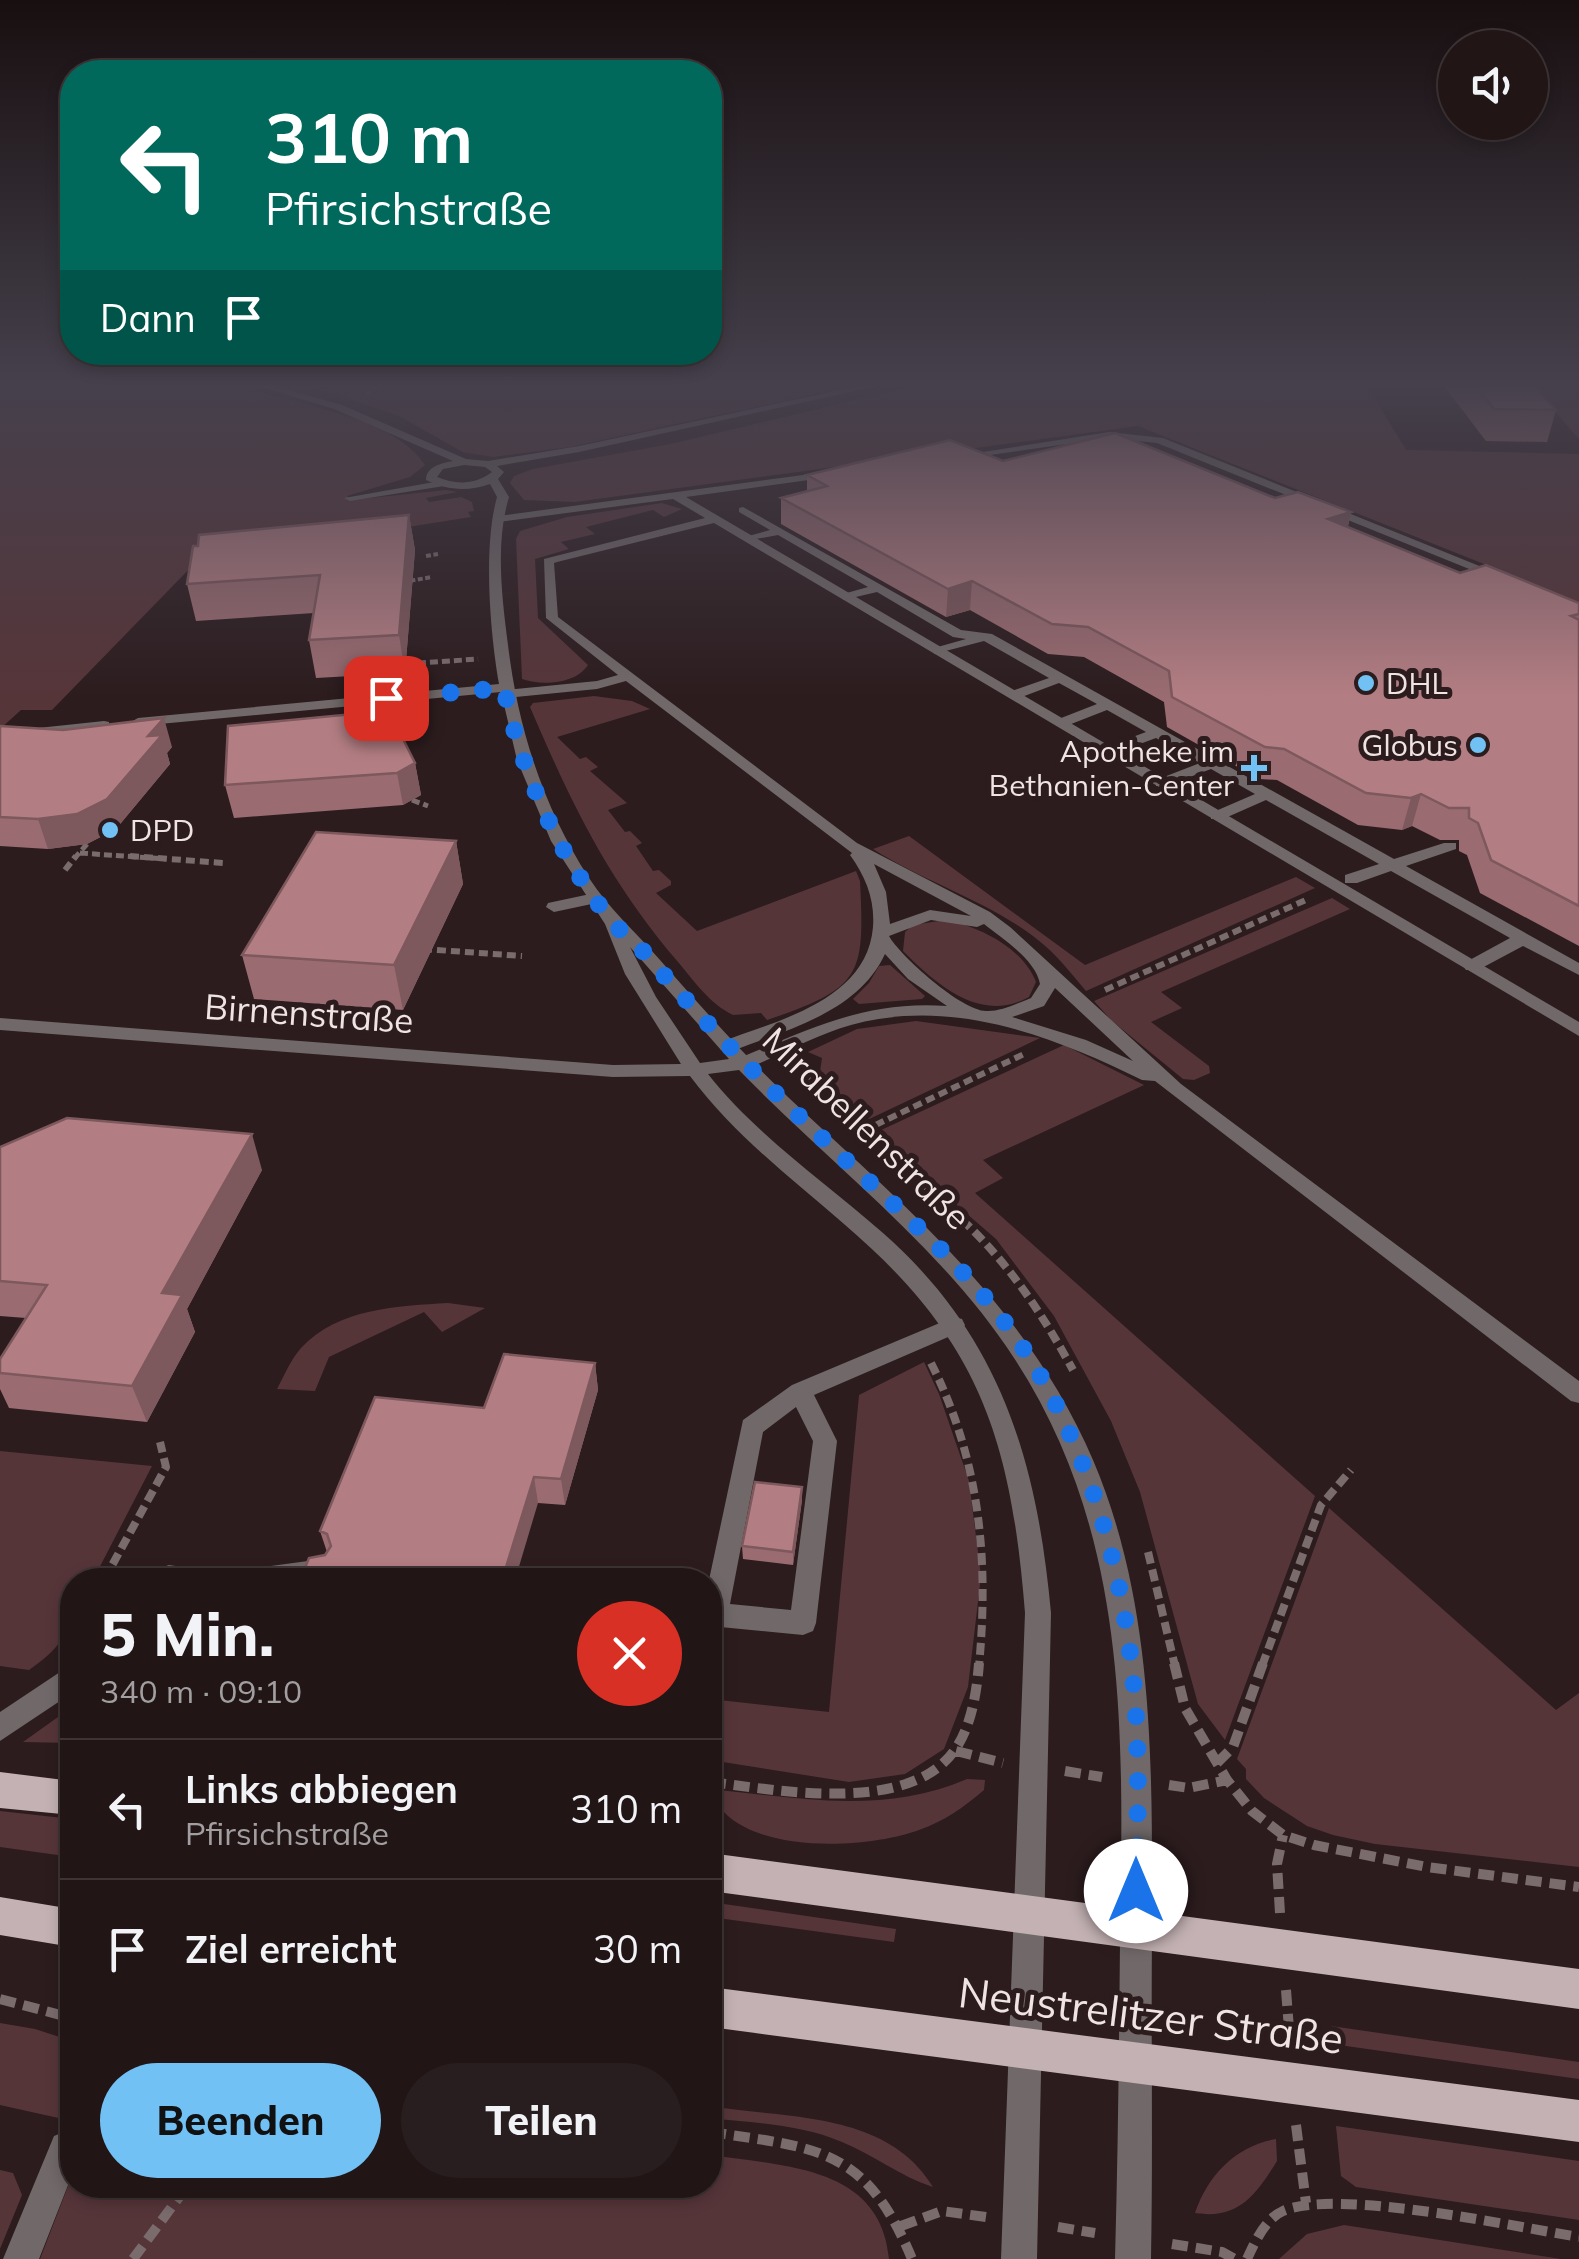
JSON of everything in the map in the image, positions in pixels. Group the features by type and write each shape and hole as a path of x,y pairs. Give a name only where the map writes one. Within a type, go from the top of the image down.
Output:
{"main road":[{"path":"0,1790 60,1797"},
{"path":"722,1866 1029,1913 1579,1989"},
{"path":"0,1916 60,1926"},
{"name":"Neustrelitzer Straße","path":"722,2008 1292,2080 1579,2121"}],"street":[{"path":"371,494 389,487"},
{"path":"350,498 416,487"},
{"path":"469,487 492,508 676,496 739,487"},
{"name":"Mirabellenstraße","path":"500,487 504,497 492,508 499,658 505,691 531,782 594,898 736,1055 937,1244 1013,1333 1083,1464 1120,1604 1133,1685 1137,1781 1133,2249"},
{"path":"1278,487 1524,586"},
{"path":"676,496 1579,1030"},
{"path":"743,510 958,634 992,640 1579,970"},
{"path":"716,519 548,562 552,618 851,846 1004,930 1174,1088 1579,1394"},
{"path":"749,539 780,531"},
{"path":"848,597 873,583"},
{"path":"939,652 1017,636"},
{"path":"38,732 597,684 626,677"},
{"path":"1014,696 1061,678"},
{"path":"1061,723 1108,705"},
{"path":"1108,751 1157,733"},
{"path":"1161,783 1211,764"},
{"path":"1217,816 1266,794"},
{"path":"736,1055 842,996 871,965 883,936 879,891 873,872 851,846"},
{"path":"1351,879 1450,846"},
{"path":"554,907 594,898"},
{"path":"883,936 930,915 956,917 1004,930"},
{"name":"Mirabellenstraße","path":"613,923 620,951 694,1070 756,1137 917,1281 954,1325 1004,1426 1033,1537 1038,1613 1019,2259"},
{"path":"883,936 914,975 980,1016 1038,1002 1049,984 1046,967"},
{"path":"1472,966 1522,938"},
{"path":"736,1055 780,1049 827,1027 884,1012 980,1016 1097,1049 1174,1088"},
{"name":"Birnenstraße","path":"0,1024 613,1071 694,1070 736,1055"},
{"path":"722,1568 752,1427 800,1391 954,1325"},
{"path":"722,1615 803,1623 824,1441 800,1391"},
{"path":"0,1728 60,1686"},
{"path":"21,2259 60,2163"}],"path":[{"path":"426,556 438,554"},
{"path":"388,583 432,577"},
{"path":"406,664 499,658"},
{"path":"412,800 428,806"},
{"path":"65,870 86,844"},
{"path":"80,853 223,864"},
{"path":"412,949 522,956"},
{"path":"780,1049 799,1063 827,1098 864,1132"},
{"path":"722,1783 864,1795 908,1782 942,1766 956,1751 968,1727 976,1686 986,1576 974,1479 945,1389 919,1340"},
{"path":"111,1568 166,1468 160,1442"},
{"path":"1217,1763 1233,1747 1321,1505 1352,1470"},
{"path":"1185,1708 1227,1780 1252,1811 1284,1835 1314,1846 1427,1867 1579,1887"},
{"path":"956,1751 983,1760 1189,1788 1227,1780"},
{"path":"1284,1835 1277,1864 1292,2080 1306,2202"},
{"path":"0,1999 60,2015"},
{"path":"722,2134 822,2150 857,2172 883,2196 912,2259"},
{"path":"133,2259 178,2198"},
{"path":"1247,2259 1259,2234 1281,2212 1306,2202 1347,2204 1579,2237"},
{"path":"900,2226 942,2211 1020,2222 1133,2249 1222,2252 1235,2259"}],"shaded area":[{"path":"0,487 375,487 347,496 351,500 446,490 457,492 426,498 429,502 461,497 472,502 474,511 468,512 471,517 198,560 52,710 21,710 0,729"},
{"path":"514,487 683,487 575,502 524,500"},
{"path":"1292,487 1579,487 1579,602"},
{"path":"662,503 682,509 664,517 653,510 586,527 595,534 561,542 569,549 535,559 538,618 588,665 575,676 558,682 522,679 516,539 520,531 567,517"},
{"path":"594,696 632,701 650,709 557,737 580,759 586,757 598,767 590,771 627,803 608,810 625,832 630,831 642,843 636,846 653,871 659,870 671,881 671,885 656,893 697,931 856,871 860,881 861,939 858,959 839,987 767,1020 761,1013 733,1015 696,984 653,932 611,871 561,777 530,707 533,703"},
{"path":"909,836 1085,965 1296,877 1315,888 1086,991 1051,951 1019,926 873,849"},
{"path":"1332,898 1350,909 1161,992 1182,1008 1151,1022 1209,1066 1210,1073 1194,1080 1183,1079 1112,1021 1094,1001"},
{"path":"945,920 985,933 1021,959 1036,982 1029,997 1011,1004 976,1003 944,987 903,951 905,932 913,925"},
{"path":"890,965 925,996 859,1004 853,999 879,966"},
{"path":"916,1021 1040,1038 863,1122 857,1120 819,1078 822,1058 808,1052 857,1029"},
{"path":"1064,1045 1144,1085 983,1160 1003,1178 975,1193 1315,1496 1225,1740 1198,1704 1140,1492 1111,1421 1054,1316 996,1239 878,1137 879,1131"},
{"path":"448,1303 485,1308 442,1332 424,1312 329,1357 315,1391 277,1389 301,1348 333,1325 370,1312"},
{"path":"924,1362 939,1394 969,1481 981,1576 968,1687 944,1749 905,1774 849,1782 722,1762 722,1700 829,1712 859,1395"},
{"path":"0,1451 152,1466 99,1568 60,1568 60,1642 29,1670 0,1666"},
{"path":"1329,1508 1556,1710 1579,1693 1579,1867 1375,1844 1333,1835 1307,1826 1264,1798 1246,1779 1246,1769 1237,1759"},
{"path":"60,1716 60,1743 23,1742"},
{"path":"967,1779 985,1780 984,1790 937,1822 867,1842 835,1844 772,1837 744,1827 722,1809 722,1790 840,1801 904,1797"},
{"path":"0,1811 60,1818 60,1855 0,1847"},
{"path":"722,1904 896,1929 894,1942 722,1919"},
{"path":"0,2023 60,2037 60,2118 0,2105"},
{"path":"1331,2026 1579,2062 1579,2079 1332,2044"},
{"path":"722,2107 802,2117 863,2131 890,2144 913,2162 933,2187 854,2147 810,2131 722,2119"},
{"path":"1336,2126 1579,2161 1579,2220 1356,2187 1341,2176"},
{"path":"1276,2139 1277,2161 1253,2194 1223,2213 1195,2213 1208,2186 1225,2164 1248,2148"},
{"path":"722,2157 796,2168 848,2188 868,2205 882,2228 889,2259 40,2259 64,2198 722,2198"},
{"path":"0,2170 13,2173 22,2195 0,2249"},
{"path":"1344,2225 1561,2259 1279,2259 1307,2234"}],"building":[{"path":"822,487 1249,487 1275,498 1298,492 1351,512 1328,519 1460,573 1486,565 1579,603 1579,614 1571,616 1579,620 1579,906 1491,860 1478,823 1469,818 1469,808 1449,808 1421,794 1411,798 1366,793 1284,749 1265,747 1172,697 1169,671 1088,627 1052,624 972,581 948,589 781,498"},
{"path":"409,515 399,635 309,640 320,575 187,584 193,546 198,546 199,535"},
{"path":"395,710 397,727 415,763 397,773 225,785 228,726"},
{"path":"164,718 148,736 162,735 107,799 77,814 38,819 0,817 0,726 63,730"},
{"path":"316,832 456,841 394,965 242,955"},
{"path":"67,1118 252,1134 162,1293 182,1295 132,1386 0,1373 0,1359 47,1285 0,1281 0,1147"},
{"path":"504,1354 595,1363 561,1479 534,1477 506,1568 305,1568 309,1558 325,1555 331,1546 327,1534 320,1531 375,1397 484,1408"},
{"path":"755,1482 802,1487 793,1552 742,1546"}],"place":[{"name":"DHL","path":"1366,683"},
{"name":"Globus","path":"1478,745"},
{"name":"Apotheke im Bethanien-Center","path":"1254,768"},
{"name":"DPD","path":"110,830"}],"route":[{"path":"386,698 504,688 531,782 581,877 613,923 640,947 683,1000 778,1098 937,1244 1013,1333 1083,1464 1106,1539 1124,1620 1137,1738 1136,1891"}]}
